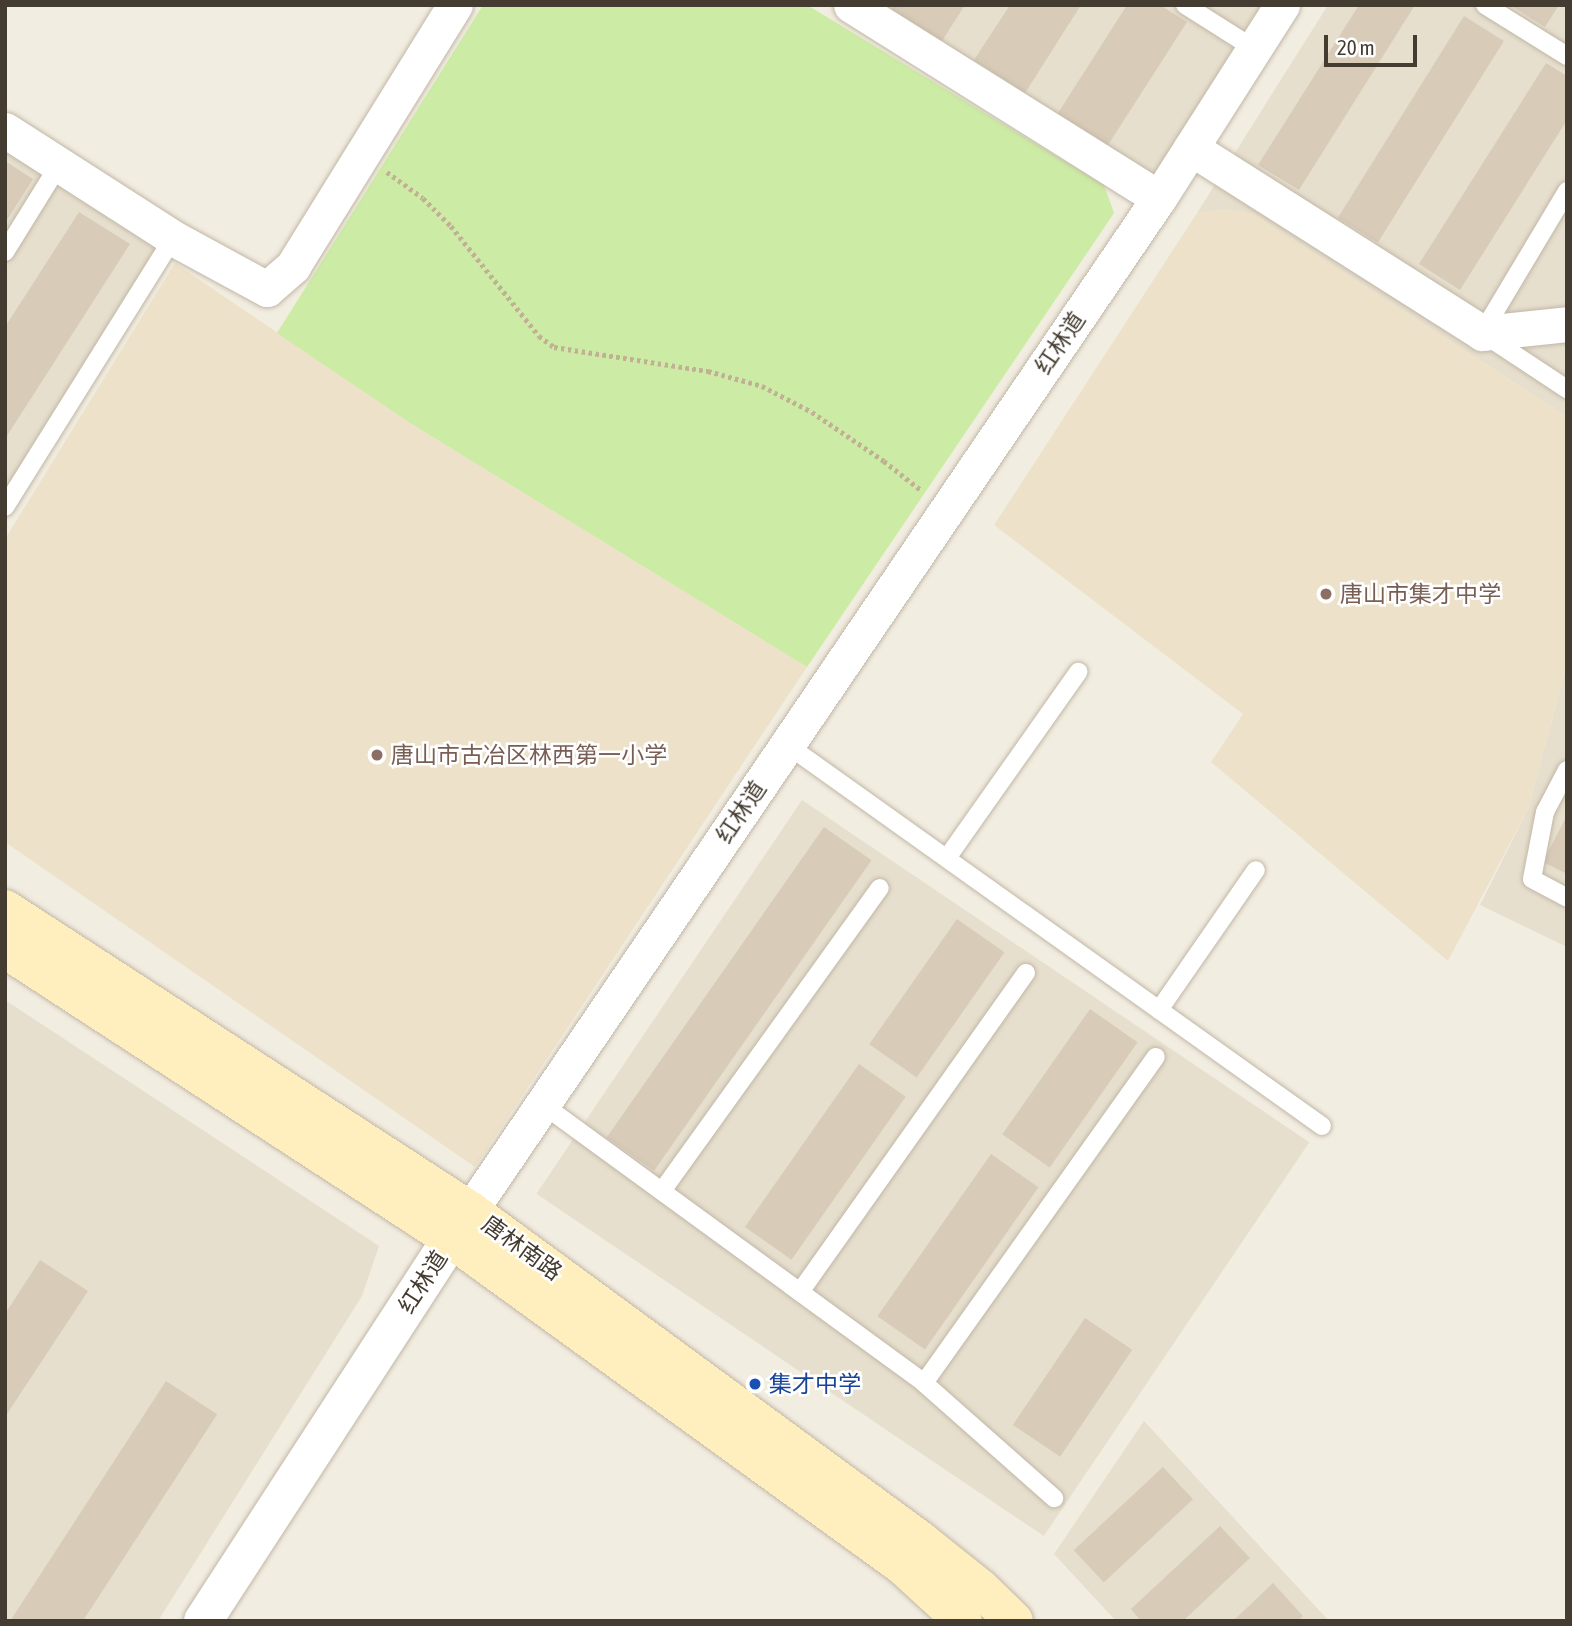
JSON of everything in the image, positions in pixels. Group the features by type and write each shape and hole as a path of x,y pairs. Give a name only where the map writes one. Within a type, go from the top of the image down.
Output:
{"main road":[{"name":"唐林南路","path":"5,909 920,1539 980,1588 1014,1621"},
{"name":"唐林南路","path":"5,949 461,1225 902,1566 963,1621"}],"street":[{"path":"5,130 173,238 267,289 293,266 455,5"},
{"path":"851,5 1158,198"},
{"name":"红林道","path":"203,1621 461,1225 1158,198 1282,5"},
{"path":"1191,148 1482,333 1567,324"}],"lane":[{"path":"1185,5 1255,48"},
{"path":"1485,5 1567,56"},
{"path":"5,252 59,164"},
{"path":"1567,191 1482,333 1567,388"},
{"path":"5,507 173,238"},
{"path":"947,858 1078,672"},
{"path":"786,744 1322,1126"},
{"path":"1567,770 1545,812 1532,878 1567,898"},
{"path":"1158,1010 1256,870"},
{"path":"662,1191 880,888"},
{"path":"800,1292 1026,973"},
{"path":"924,1383 1156,1057"},
{"path":"542,1104 924,1383 1054,1498"}],"path":[{"path":"362,154 424,198 451,226 539,336 554,347 708,371 762,386 812,412 884,461 946,510"}],"shaded area":[{"path":"862,5 1268,5 1150,189"},
{"path":"1328,5 1567,5 1567,417 1252,213 1197,213"},
{"path":"5,140 166,241 5,495"},
{"name":"唐山市集才中学","path":"1222,209 1252,213 1567,417 1567,664 1528,809 1448,961 1211,762 1243,714 994,525 1197,213"},
{"name":"唐山市古冶区林西第一小学","path":"175,263 410,423 807,667 475,1167 5,842 5,539"},
{"path":"1567,664 1567,947 1480,905 1528,809"},
{"path":"802,800 1309,1142 1044,1536 536,1194"},
{"path":"5,1000 379,1246 362,1296 158,1621 5,1621"},
{"path":"1144,1421 1329,1621 1116,1621 1054,1554"}],"green space":[{"path":"483,5 807,5 1104,185 1114,213 807,667 410,423 277,333"}],"building":[{"path":"894,5 965,5 942,41 892,9"},
{"path":"1010,5 1081,5 1025,93 974,60"},
{"path":"1127,5 1160,5 1187,22 1108,145 1058,113"},
{"path":"1359,5 1415,5 1299,190 1258,165"},
{"path":"1510,5 1559,5 1545,27"},
{"path":"1464,16 1504,41 1378,243 1338,218"},
{"path":"1546,63 1567,76 1567,120 1460,290 1419,264"},
{"path":"5,161 33,179 5,223"},
{"path":"79,212 130,244 5,439 5,327"},
{"path":"1567,815 1567,874 1543,862"},
{"path":"824,827 872,860 654,1171 607,1137"},
{"path":"957,919 1005,952 917,1078 869,1044"},
{"path":"1090,1009 1138,1042 1050,1168 1002,1134"},
{"path":"859,1064 906,1097 792,1260 745,1227"},
{"path":"991,1154 1039,1187 925,1349 877,1316"},
{"path":"40,1260 88,1291 5,1417 5,1314"},
{"path":"1085,1318 1132,1350 1060,1457 1013,1425"},
{"path":"166,1381 217,1414 83,1621 11,1620"},
{"path":"1163,1467 1193,1499 1104,1582 1074,1550"},
{"path":"1220,1526 1250,1558 1183,1621 1141,1621 1131,1609"},
{"path":"1273,1583 1303,1616 1298,1621 1233,1621"}],"place":[{"name":"唐山市集才中学","path":"1326,594"},
{"name":"唐山市古冶区林西第一小学","path":"377,755"},
{"name":"集才中学","path":"755,1384"}]}
